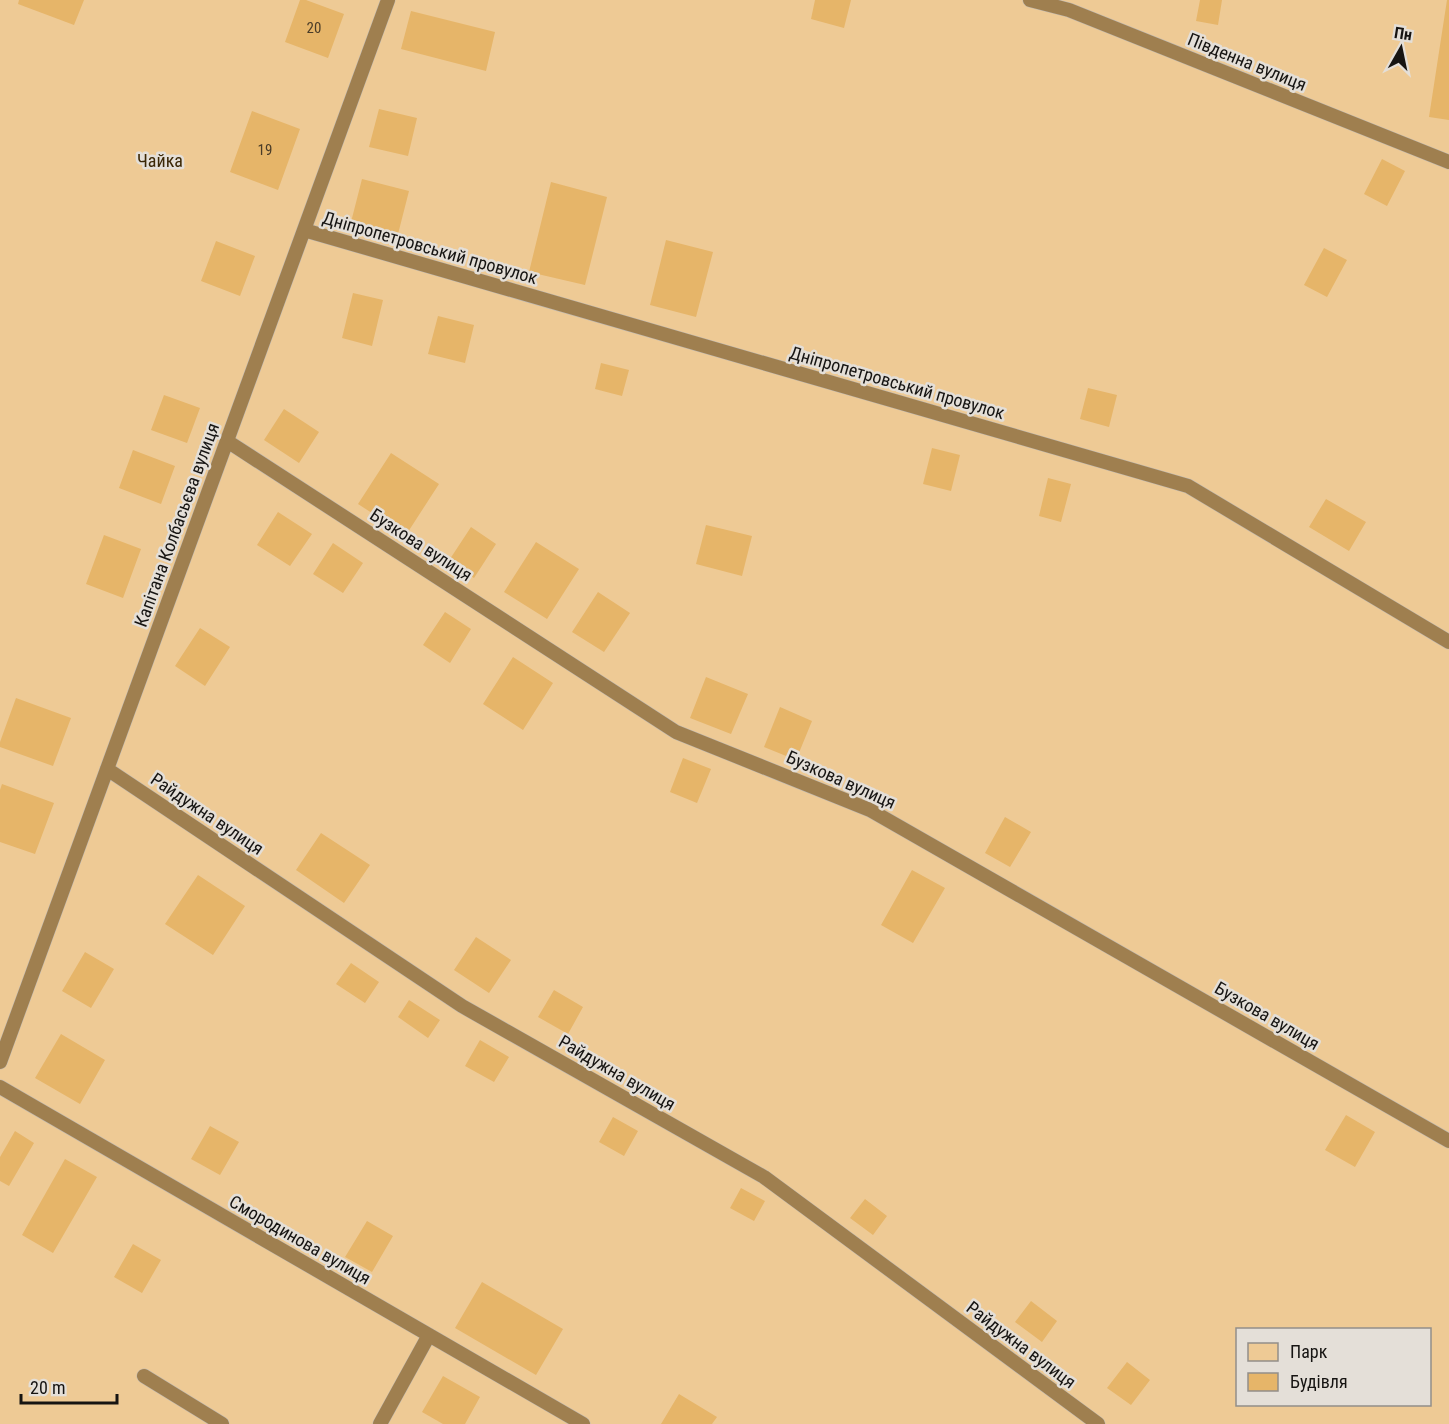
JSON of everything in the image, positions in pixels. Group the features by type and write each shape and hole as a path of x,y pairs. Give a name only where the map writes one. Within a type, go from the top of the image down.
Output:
{"lane":[{"name":"Капітана Колбасьєва вулиця","path":"0,1062 388,0"},
{"name":"Південна вулиця","path":"1030,0 1069,10 1449,162"},
{"name":"Дніпропетровський провулок","path":"304,230 1188,486 1449,642"},
{"name":"Бузкова вулиця","path":"227,441 676,732 870,810 1449,1141"},
{"name":"Райдужна вулиця","path":"107,769 462,1006 764,1177 1098,1424"},
{"name":"Смородинова вулиця","path":"0,1087 583,1424"},
{"path":"380,1424 429,1335"},
{"path":"144,1376 222,1424"}],"green space":[{"name":"Чайка","path":"0,0 1449,0 1449,1424 0,1424"}],"building":[{"path":"19,0 84,0 74,25 18,4"},
{"path":"300,0 306,0 344,14 328,58 285,42"},
{"path":"815,0 851,0 844,28 811,19"},
{"path":"1200,0 1222,0 1218,25 1196,21"},
{"path":"1447,0 1449,0 1449,120 1429,117"},
{"path":"411,11 495,32 486,71 401,49"},
{"path":"379,109 417,118 408,156 369,147"},
{"path":"252,111 300,129 278,190 230,172"},
{"path":"1382,159 1405,171 1387,206 1364,194"},
{"path":"362,179 409,191 397,238 350,226"},
{"path":"551,182 607,197 585,285 529,272"},
{"path":"666,240 713,252 696,317 650,305"},
{"path":"216,241 255,256 240,296 201,281"},
{"path":"1324,248 1347,260 1327,297 1304,285"},
{"path":"353,293 383,300 372,346 342,338"},
{"path":"438,316 474,325 465,363 428,354"},
{"path":"601,363 629,370 622,396 595,389"},
{"path":"1088,388 1117,395 1109,427 1080,419"},
{"path":"164,395 200,408 187,443 151,430"},
{"path":"284,409 319,432 299,463 264,440"},
{"path":"932,448 960,455 951,491 923,484"},
{"path":"133,450 175,466 161,504 119,488"},
{"path":"391,453 439,484 406,535 358,504"},
{"path":"1048,478 1071,484 1061,522 1039,516"},
{"path":"1326,499 1366,522 1349,551 1309,527"},
{"path":"278,512 312,534 290,566 257,545"},
{"path":"706,525 752,536 742,576 696,564"},
{"path":"471,527 496,544 474,578 448,562"},
{"path":"104,535 141,549 123,598 86,584"},
{"path":"536,542 579,569 547,619 504,592"},
{"path":"333,543 363,563 343,593 313,574"},
{"path":"598,592 630,613 604,652 572,632"},
{"path":"445,612 471,629 450,663 423,645"},
{"path":"200,628 230,647 205,686 175,666"},
{"path":"513,657 553,683 523,730 483,704"},
{"path":"706,677 748,694 731,734 690,718"},
{"path":"16,698 71,718 53,766 0,747"},
{"path":"780,707 812,721 796,760 764,747"},
{"path":"683,758 711,769 697,803 670,792"},
{"path":"2,784 54,803 35,854 0,842"},
{"path":"1005,817 1031,832 1010,867 985,853"},
{"path":"321,833 370,865 344,903 296,870"},
{"path":"912,870 945,888 913,943 881,925"},
{"path":"198,875 245,906 213,955 165,924"},
{"path":"476,937 511,960 489,993 454,970"},
{"path":"85,952 114,969 91,1008 62,991"},
{"path":"351,963 379,982 365,1003 336,984"},
{"path":"554,990 583,1007 568,1034 538,1017"},
{"path":"409,1000 440,1020 428,1038 398,1017"},
{"path":"61,1034 105,1060 80,1104 35,1078"},
{"path":"480,1040 509,1057 494,1082 465,1066"},
{"path":"1346,1115 1375,1132 1355,1167 1325,1150"},
{"path":"613,1117 638,1131 624,1156 599,1142"},
{"path":"210,1126 239,1142 220,1175 191,1159"},
{"path":"15,1131 34,1143 9,1186 0,1181 0,1157"},
{"path":"65,1159 97,1177 53,1253 22,1235"},
{"path":"741,1188 765,1201 754,1221 730,1208"},
{"path":"865,1199 887,1216 873,1235 850,1218"},
{"path":"367,1221 393,1236 372,1272 345,1257"},
{"path":"133,1244 161,1260 142,1293 114,1277"},
{"path":"482,1282 563,1329 536,1375 455,1328"},
{"path":"1031,1301 1057,1321 1042,1342 1015,1322"},
{"path":"1127,1362 1150,1380 1131,1405 1107,1388"},
{"path":"443,1376 480,1397 465,1424 443,1424 422,1412"},
{"path":"679,1394 717,1417 712,1424 661,1424"}]}
